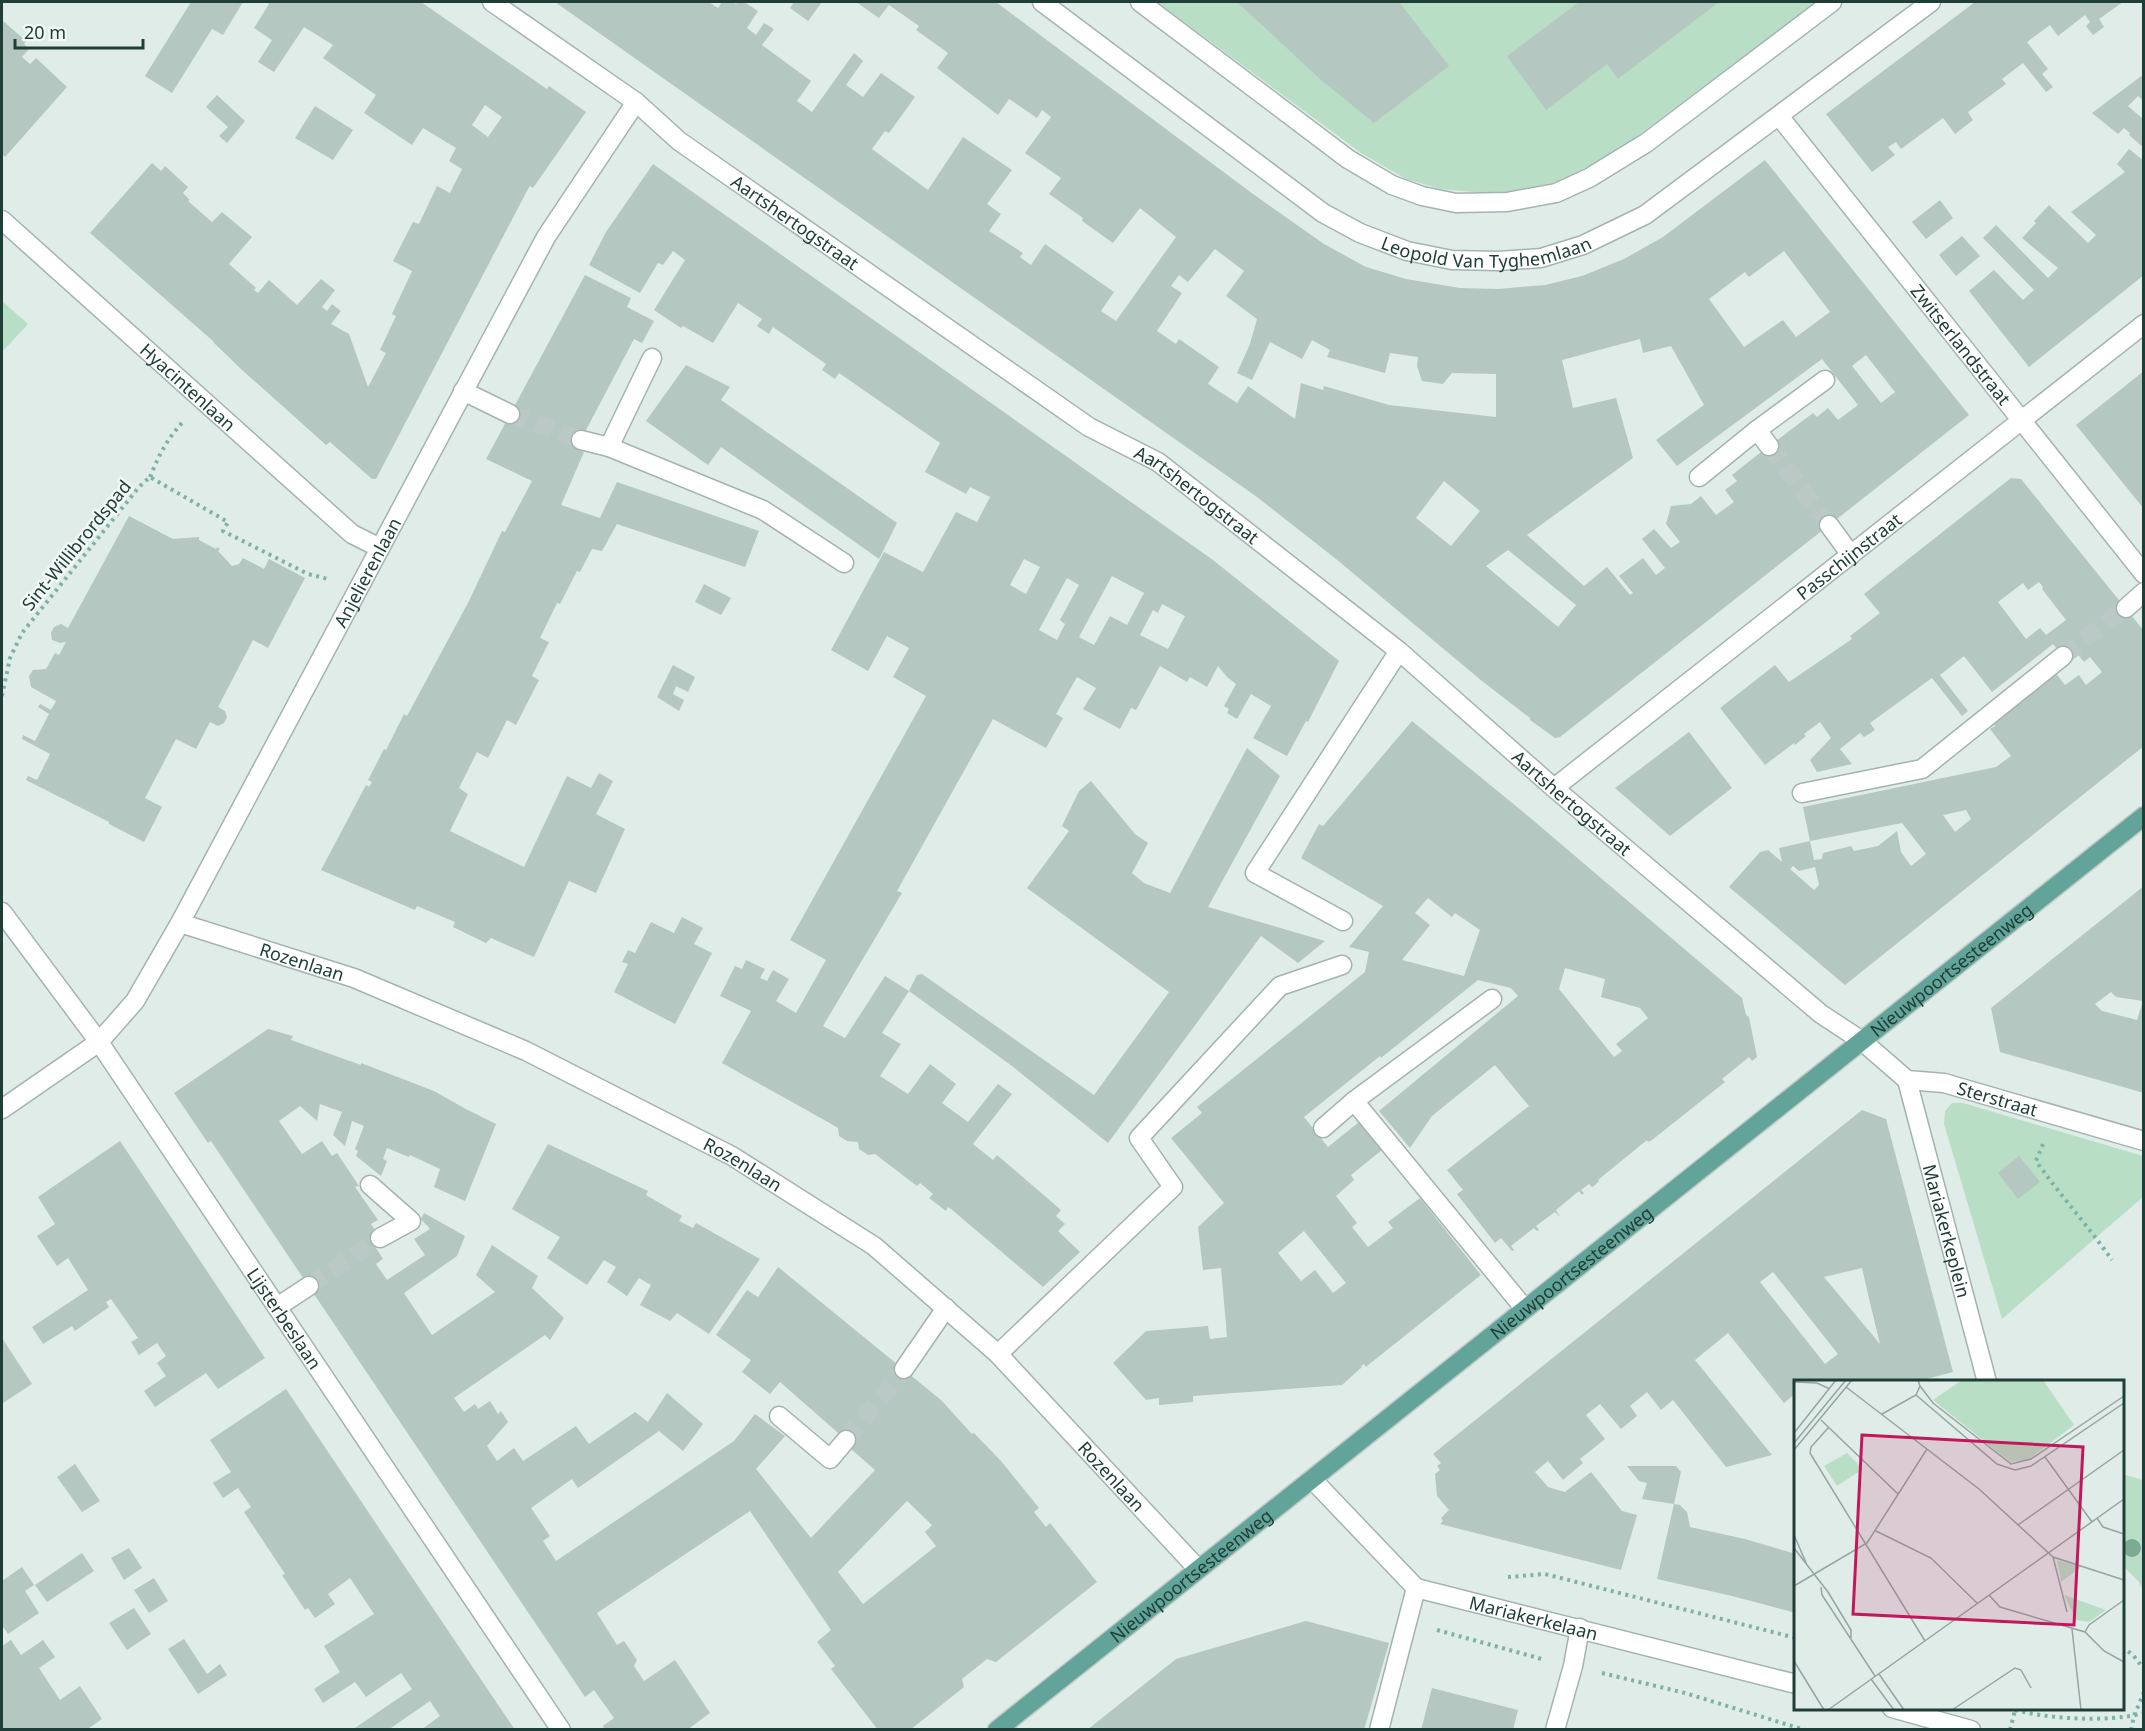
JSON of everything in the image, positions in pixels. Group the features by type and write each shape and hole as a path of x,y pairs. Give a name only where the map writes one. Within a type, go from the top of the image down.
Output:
{"main road":[{"name":"Nieuwpoortsesteenweg","path":"997,1730 2144,816"}],"street":[{"name":"Aartshertogstraat","path":"492,2 636,102 680,141 1089,427 1158,462 1399,651 1554,788 1821,1014 1862,1041"},
{"name":"Leopold Van Tyghemlaan","path":"1042,2 1323,213 1360,233 1407,251 1452,260 1498,261 1541,258 1582,245 1645,215 1930,2"},
{"name":"Leopold Van Tyghemlaan","path":"1140,2 1348,159 1392,184 1422,196 1456,202 1508,202 1556,193 1589,178 1646,143 1832,2"},
{"name":"Anjelierenlaan","path":"2,1109 99,1042 135,1001 180,923 546,237 636,102"},
{"name":"Zwitserlandstraat","path":"1779,116 2144,574"},
{"name":"Hyacintenlaan","path":"2,220 352,534 380,548"},
{"name":"Passchijnstraat","path":"1554,788 2144,324"},
{"path":"609,447 652,358"},
{"path":"1699,477 1757,430 1825,380"},
{"path":"463,391 510,414"},
{"path":"1757,430 1769,447"},
{"path":"581,440 609,447 763,510 844,563"},
{"path":"1829,525 1851,555"},
{"path":"2126,609 2144,592"},
{"path":"1343,921 1255,873 1399,651"},
{"path":"1802,793 1922,769 2063,656"},
{"name":"Lijsterbeslaan","path":"2,912 99,1042 561,1730"},
{"name":"Rozenlaan","path":"180,923 354,978 526,1051 732,1156 874,1246 998,1354 1198,1569"},
{"path":"998,1354 1173,1187 1139,1138 1280,986 1342,965"},
{"path":"1323,1128 1354,1101 1492,999"},
{"path":"1862,1041 1907,1080"},
{"name":"Sterstraat","path":"1907,1080 1944,1083 2144,1141"},
{"name":"Mariakerkeplein","path":"1907,1080 1986,1380"},
{"path":"1354,1101 1525,1309"},
{"path":"370,1185 411,1221 380,1238"},
{"path":"277,1306 309,1286"},
{"path":"904,1369 946,1308"},
{"path":"779,1416 830,1459 846,1440"},
{"path":"1312,1479 1416,1588 1379,1730"},
{"name":"Mariakerkelaan","path":"1416,1588 1794,1683"},
{"path":"1555,1730 1573,1666 1580,1628"},
{"path":"1899,1710 1971,1730"}],"path":[{"path":"150,477 174,431 203,399"},
{"name":"Sint-Willibrordspad","path":"2,696 10,658 22,633 139,487 150,477 228,522 223,531 308,574 361,586"},
{"path":"2053,1114 2036,1161 2112,1260"},
{"path":"2124,1648 2133,1655 2144,1669"},
{"path":"2131,1730 2144,1692"},
{"path":"2010,1730 2015,1710 2034,1715 2095,1718 2134,1716 2144,1713"}],"green space":[{"path":"1157,2 1815,2 1615,153 1557,182 1498,194 1440,189 1406,179 1361,153"},
{"path":"2,301 28,324 2,352"},
{"path":"1952,1103 1963,1103 2143,1156 2143,1197 2002,1319 1944,1124 1945,1111"},
{"path":"2124,1475 2143,1480 2143,1591 2139,1582 2124,1567"}],"building":[{"path":"191,2 243,2 223,35 212,29 172,93 145,76"},
{"path":"266,2 421,2 547,89 549,86 586,112 533,188 530,186 528,189 376,479 372,479 330,442 326,445 90,233 152,163 161,171 165,166 188,187 183,193 190,200 188,201 212,222 222,212 252,237 229,264 256,288 254,290 258,293 269,280 297,305 321,279 335,290 322,307 327,311 332,304 341,311 331,324 349,334 368,387 386,353 380,350 396,316 392,314 412,271 393,261 413,222 419,224 437,186 450,193 462,169 449,161 456,148 423,128 412,145 364,113 376,95 323,58 333,45 304,27 274,72 258,62 272,40 254,28 269,4","holes":["485,105 502,117 488,137 472,125"]},
{"path":"555,2 709,2 718,8 722,2 736,4 744,2 758,11 747,28 756,35 764,23 774,29 762,45 811,81 797,101 812,112 854,53 863,61 846,85 863,97 881,73 915,97 889,133 885,131 872,149 928,190 963,137 1012,170 987,204 1001,214 989,231 1023,253 1020,257 1031,265 1045,244 1114,292 1101,311 1116,321 1176,237 1140,208 1113,243 1082,221 1083,218 1049,194 1061,178 1025,153 1051,117 1042,110 1037,118 1009,99 998,115 937,68 948,53 916,30 919,26 889,5 879,18 856,2 996,2 1253,194 1324,244 1366,267 1406,279 1460,288 1498,289 1545,285 1582,276 1624,259 1663,237 1765,160 1969,415 1560,737 1555,738 1257,497","holes":["1215,249 1244,271 1226,296 1257,319 1250,344 1237,373 1252,380 1270,342 1302,359 1312,340 1330,350 1327,357 1385,373 1390,353 1418,357 1417,366 1422,381 1443,384 1452,373 1496,374 1496,417 1389,405 1324,386 1323,390 1301,383 1295,419 1248,386 1237,403 1208,384 1219,367 1179,339 1176,344 1157,331 1182,293 1171,286 1179,275 1188,282","1784,251 1830,312 1796,337 1783,320 1744,347 1709,299 1745,272 1749,277","1640,339 1643,353 1671,346 1704,405 1656,440 1677,466 1822,359 1858,405 1838,420 1828,408 1817,417 1813,413 1756,456 1732,475 1737,481 1725,490 1734,502 1716,515 1701,496 1691,504 1671,506 1666,524 1680,542 1671,548 1654,529 1642,539 1665,568 1656,575 1643,558 1619,576 1633,593 1630,595 1607,567 1584,586 1527,535 1633,458 1616,398 1573,408 1562,360","1866,355 1895,392 1881,403 1852,366","1444,481 1480,511 1451,546 1416,518","1508,550 1576,605 1558,627 1486,566"]},
{"path":"794,2 822,2 808,21 790,8"},
{"path":"1237,2 1399,2 1449,66 1374,123 1320,79"},
{"path":"1579,2 1719,2 1618,79 1607,64 1546,110 1507,56"},
{"path":"1975,2 2123,2 2099,19 2104,27 2093,35 2086,26 2090,22 2085,15 2058,36 2050,25 2027,42 2048,69 2042,74 2053,87 2046,92 2023,63 2002,79 2006,84 1968,112 1973,120 1955,134 1943,118 1901,149 1896,142 1888,147 1895,155 1872,172 1826,114"},
{"path":"2,20 26,41 24,44 29,49 22,57 30,64 36,58 67,87 5,157 2,154"},
{"path":"2144,74 2144,101 2138,96 2128,106 2144,120 2144,148 2124,128 2118,134 2092,113"},
{"path":"217,95 245,121 227,143 219,136 228,127 206,107"},
{"path":"315,106 353,130 333,160 295,138"},
{"path":"2129,149 2144,161 2144,275 2029,367 1969,291 1994,270 2023,300 2034,290 1983,238 1996,225 2048,278 2058,268 2022,238 2049,205 2088,243 2096,235 2071,212 2125,172 2117,164"},
{"path":"653,164 1213,560 1339,661 1308,722 1306,721 1287,756 1253,738 1271,706 1251,694 1237,719 1227,713 1229,709 1224,706 1236,684 1218,666 1207,687 1190,677 1187,682 1160,666 1136,710 1131,708 1120,729 1083,709 1096,688 1077,677 1056,714 1063,718 1046,748 993,719 897,891 902,893 823,1026 845,1038 885,976 909,991 882,1033 901,1044 880,1076 908,1094 930,1064 956,1084 942,1103 968,1122 998,1084 1012,1094 973,1144 993,1160 997,1155 1061,1210 1056,1216 1065,1224 1058,1231 1080,1252 1043,1287 951,1209 948,1207 946,1211 929,1198 933,1194 920,1183 917,1186 875,1154 868,1155 859,1149 858,1142 847,1141 839,1136 838,1128 722,1063 751,1011 720,996 735,966 742,969 746,960 765,969 760,978 767,981 773,970 789,979 776,1001 796,1013 826,960 790,940 926,696 893,677 909,648 887,636 868,671 831,650 884,552 923,572 956,512 977,522 990,497 970,487 966,494 925,472 940,443 839,373 835,379 822,370 826,364 773,327 769,334 757,326 762,319 738,303 713,343 683,326 681,328 654,310 685,260 673,251 663,265 658,263 640,293 589,265 606,232","holes":["1024,559 1040,567 1026,594 1010,585","1112,576 1144,593 1127,625 1110,616 1094,645 1079,637","1067,578 1079,585 1060,620 1065,624 1057,640 1039,630","1162,604 1185,616 1168,649 1140,635 1153,610 1158,613"]},
{"path":"1940,200 1953,218 1926,239 1912,222"},
{"path":"1962,236 1980,256 1956,276 1939,255"},
{"path":"585,275 631,298 627,307 654,321 642,343 634,339 576,449 584,452 561,505 600,518 617,482 759,531 745,567 617,524 602,551 592,549 580,572 577,571 560,604 557,603 540,638 549,642 532,676 539,680 516,725 507,720 488,758 477,752 459,788 468,794 450,831 524,867 567,776 591,788 599,773 613,781 596,814 625,829 596,893 569,881 534,957 491,938 486,943 453,927 455,922 417,906 415,910 321,870 366,785 369,787 372,782 368,780 384,749 386,750 404,714 407,716 469,601 502,531 505,532 532,481 486,459"},
{"path":"686,365 730,387 721,400 897,523 879,559 721,447 708,465 646,421"},
{"path":"2144,371 2144,509 2076,425"},
{"path":"2011,478 2021,479 2144,631 2144,746 1845,985 1729,887 1760,852 1768,850 1782,862 1779,848 1810,841 1803,807 1996,767 2011,756 1990,729 1995,726 1991,721 2054,671 2065,685 2079,675 2086,685 2102,672 2090,657 2084,662 2076,652 2066,660 2053,644 1992,692 1964,656 1940,675 1968,711 1962,716 1932,678 1870,723 1875,730 1864,737 1860,733 1840,749 1852,764 1817,772 1810,760 1831,738 1820,722 1804,734 1806,736 1795,745 1794,743 1765,765 1720,708 1775,665 1789,682 1852,639 1850,636 1880,613 1864,594","holes":["2039,582 2066,620 2046,635 2040,628 2026,639 1998,602 2023,583 2028,590","1966,810 1971,819 1955,832 1943,815","1902,823 1926,854 1911,866 1901,852 1897,831 1878,846 1854,851 1851,846 1823,853 1822,859 1814,860 1810,841","1793,866 1799,871 1815,867 1819,885 1814,890 1790,869"]},
{"path":"129,516 173,539 199,537 199,540 220,549 218,551 232,566 239,564 243,558 264,569 269,559 305,578 268,648 253,640 218,707 225,711 227,717 224,723 218,726 210,722 196,749 176,739 145,798 162,807 144,842 26,780 28,776 37,780 50,754 22,739 23,735 35,741 49,714 38,707 40,704 51,710 56,701 31,687 29,676 33,670 46,669 55,653 59,655 66,642 60,643 52,640 51,633 54,627 61,624 68,628"},
{"path":"704,584 731,598 721,615 695,602"},
{"path":"673,665 695,677 688,692 676,686 673,694 684,700 679,711 657,697"},
{"path":"1412,721 1528,816 1742,998 1746,1015 1749,1017 1757,1057 1752,1061 1749,1057 1722,1079 1725,1082 1652,1140 1648,1142 1647,1140 1598,1180 1594,1186 1589,1184 1581,1190 1584,1193 1582,1195 1579,1191 1556,1210 1560,1217 1555,1212 1536,1226 1539,1230 1534,1228 1511,1246 1514,1250 1512,1251 1501,1238 1495,1243 1457,1194 1463,1190 1447,1170 1529,1106 1495,1065 1432,1116 1410,1148 1379,1111 1518,996 1511,988 1478,980 1304,1117 1328,1147 1359,1122 1382,1150 1351,1175 1354,1180 1336,1196 1357,1223 1352,1227 1368,1247 1393,1228 1388,1222 1420,1198 1481,1275 1366,1367 1364,1364 1361,1366 1342,1385 1193,1396 1193,1402 1159,1405 1159,1398 1146,1400 1113,1363 1146,1331 1208,1326 1210,1339 1227,1337 1221,1268 1203,1270 1198,1227 1224,1203 1171,1138 1202,1113 1197,1107 1365,972 1369,952 1349,947 1383,906 1301,858 1319,824 1323,826","holes":["1428,898 1452,917 1455,913 1480,930 1464,976 1402,960 1430,925 1415,913","1565,968 1605,979 1601,997 1640,1008 1648,1018 1616,1044 1622,1051 1614,1057 1559,989","1304,1231 1346,1283 1333,1293 1315,1270 1301,1281 1278,1253"]},
{"path":"1689,732 1732,788 1670,836 1615,788"},
{"path":"1247,748 1280,776 1208,907 1325,941 1298,963 1261,936 1108,1143 1012,1066 909,991 917,975 922,974 1094,1095 1169,992 1027,888 1069,831 1062,826 1079,791 1091,781 1135,834 1148,843 1132,873 1144,883 1170,893"},
{"path":"2144,886 2144,1093 2000,1052 1991,1008","holes":["2111,992 2116,997 2143,1001 2137,1020 2102,1011 2095,1004"]},
{"path":"682,917 703,928 694,944 712,953 675,1024 614,992 628,964 622,962 628,950 635,953 651,922 674,933"},
{"path":"268,1029 293,1036 291,1040 361,1065 361,1063 434,1091 496,1124 465,1201 434,1187 440,1169 410,1155 409,1157 387,1148 383,1159 387,1161 381,1176 356,1156 358,1151 355,1149 364,1126 352,1121 345,1146 333,1135 342,1112 320,1104 317,1121 300,1106 279,1121 302,1154 322,1141 332,1156 337,1153 359,1186 355,1187 378,1220 371,1224 383,1243 376,1248 383,1259 376,1264 387,1280 425,1255 414,1239 430,1229 421,1219 424,1213 465,1236 457,1256 404,1293 432,1335 495,1292 476,1275 492,1245 538,1276 532,1288 564,1318 550,1340 545,1335 454,1398 464,1412 475,1404 478,1409 490,1401 498,1414 501,1411 508,1422 487,1446 497,1461 514,1448 523,1461 576,1426 589,1444 635,1412 648,1422 667,1393 703,1424 683,1451 659,1431 578,1488 572,1479 531,1508 550,1536 543,1541 556,1561 734,1441 755,1414 785,1436 756,1469 811,1538 875,1470 851,1449 853,1446 780,1382 770,1394 742,1372 751,1360 716,1335 747,1290 758,1297 778,1267 941,1400 1001,1461 1039,1508 1034,1512 1046,1527 1050,1523 1097,1582 996,1662 987,1659 962,1679 964,1687 910,1730 878,1730 831,1669 835,1666 817,1642 831,1630 750,1511 597,1613 617,1645 624,1641 637,1660 634,1666 644,1681 675,1660 710,1713 687,1730 605,1730 603,1726 614,1718 594,1690 585,1697 211,1141 208,1143 174,1093","holes":["907,1501 932,1525 925,1532 936,1546 863,1604 838,1572"]},
{"path":"1862,1110 1886,1119 1953,1372 1923,1380 1794,1380 1794,1395 1784,1403 1728,1333 1695,1360 1772,1455 1726,1467 1673,1400 1661,1410 1647,1392 1630,1406 1637,1416 1621,1429 1600,1404 1586,1415 1605,1439 1580,1459 1583,1463 1563,1480 1548,1461 1535,1472 1548,1487 1565,1492 1591,1472 1622,1511 1637,1515 1621,1570 1440,1524 1443,1521 1441,1518 1449,1510 1437,1496 1435,1474 1440,1470 1437,1466 1441,1463 1433,1454","holes":["1862,1268 1880,1344 1824,1277","1773,1272 1838,1354 1825,1364 1760,1282"]},
{"path":"120,1141 265,1358 218,1389 206,1373 155,1407 144,1391 166,1376 157,1363 166,1356 157,1343 139,1355 131,1342 138,1338 111,1299 106,1302 109,1307 75,1331 72,1326 43,1344 32,1327 88,1290 68,1258 57,1266 37,1236 55,1224 38,1197"},
{"path":"548,1144 648,1191 646,1195 682,1216 679,1221 693,1228 696,1223 760,1259 709,1334 677,1313 670,1321 640,1305 651,1285 639,1278 627,1296 607,1282 616,1267 604,1260 587,1285 547,1258 560,1237 512,1209"},
{"path":"2019,1156 2040,1182 2018,1199 1998,1173"},
{"path":"2,1338 32,1384 3,1403 2,1401"},
{"path":"286,1389 515,1730 421,1730 440,1716 430,1701 388,1730 352,1730 412,1689 401,1673 366,1697 355,1682 323,1703 314,1689 340,1672 324,1646 374,1614 350,1578 328,1594 335,1604 315,1618 308,1608 305,1610 282,1575 285,1574 244,1512 251,1507 238,1488 223,1498 213,1483 231,1472 210,1440"},
{"path":"75,1464 100,1501 82,1512 57,1477"},
{"path":"1627,1466 1676,1466 1681,1472 1674,1504 1642,1499 1647,1483 1639,1481"},
{"path":"1674,1504 1680,1505 1687,1512 1690,1527 1745,1539 1794,1553 1794,1612 1732,1596 1657,1579"},
{"path":"129,1548 142,1568 124,1580 111,1558"},
{"path":"82,1553 94,1571 47,1602 35,1585"},
{"path":"22,1567 34,1585 25,1591 39,1613 8,1634 2,1625 2,1581"},
{"path":"154,1578 168,1601 149,1613 134,1590"},
{"path":"134,1608 151,1634 127,1650 109,1623"},
{"path":"1306,1621 1389,1643 1364,1730 1087,1730 1176,1659"},
{"path":"184,1639 207,1674 220,1664 227,1675 198,1694 168,1649"},
{"path":"11,1640 21,1655 43,1640 55,1657 39,1668 60,1700 80,1686 102,1719 86,1730 2,1730 2,1646"},
{"path":"1432,1688 1518,1710 1513,1730 1421,1730"}],"tunnel":[{"path":"510,414 581,440"},
{"path":"1769,446 1829,525"},
{"path":"2063,656 2126,608"},
{"path":"309,1286 380,1238"},
{"path":"846,1440 904,1369"}]}
